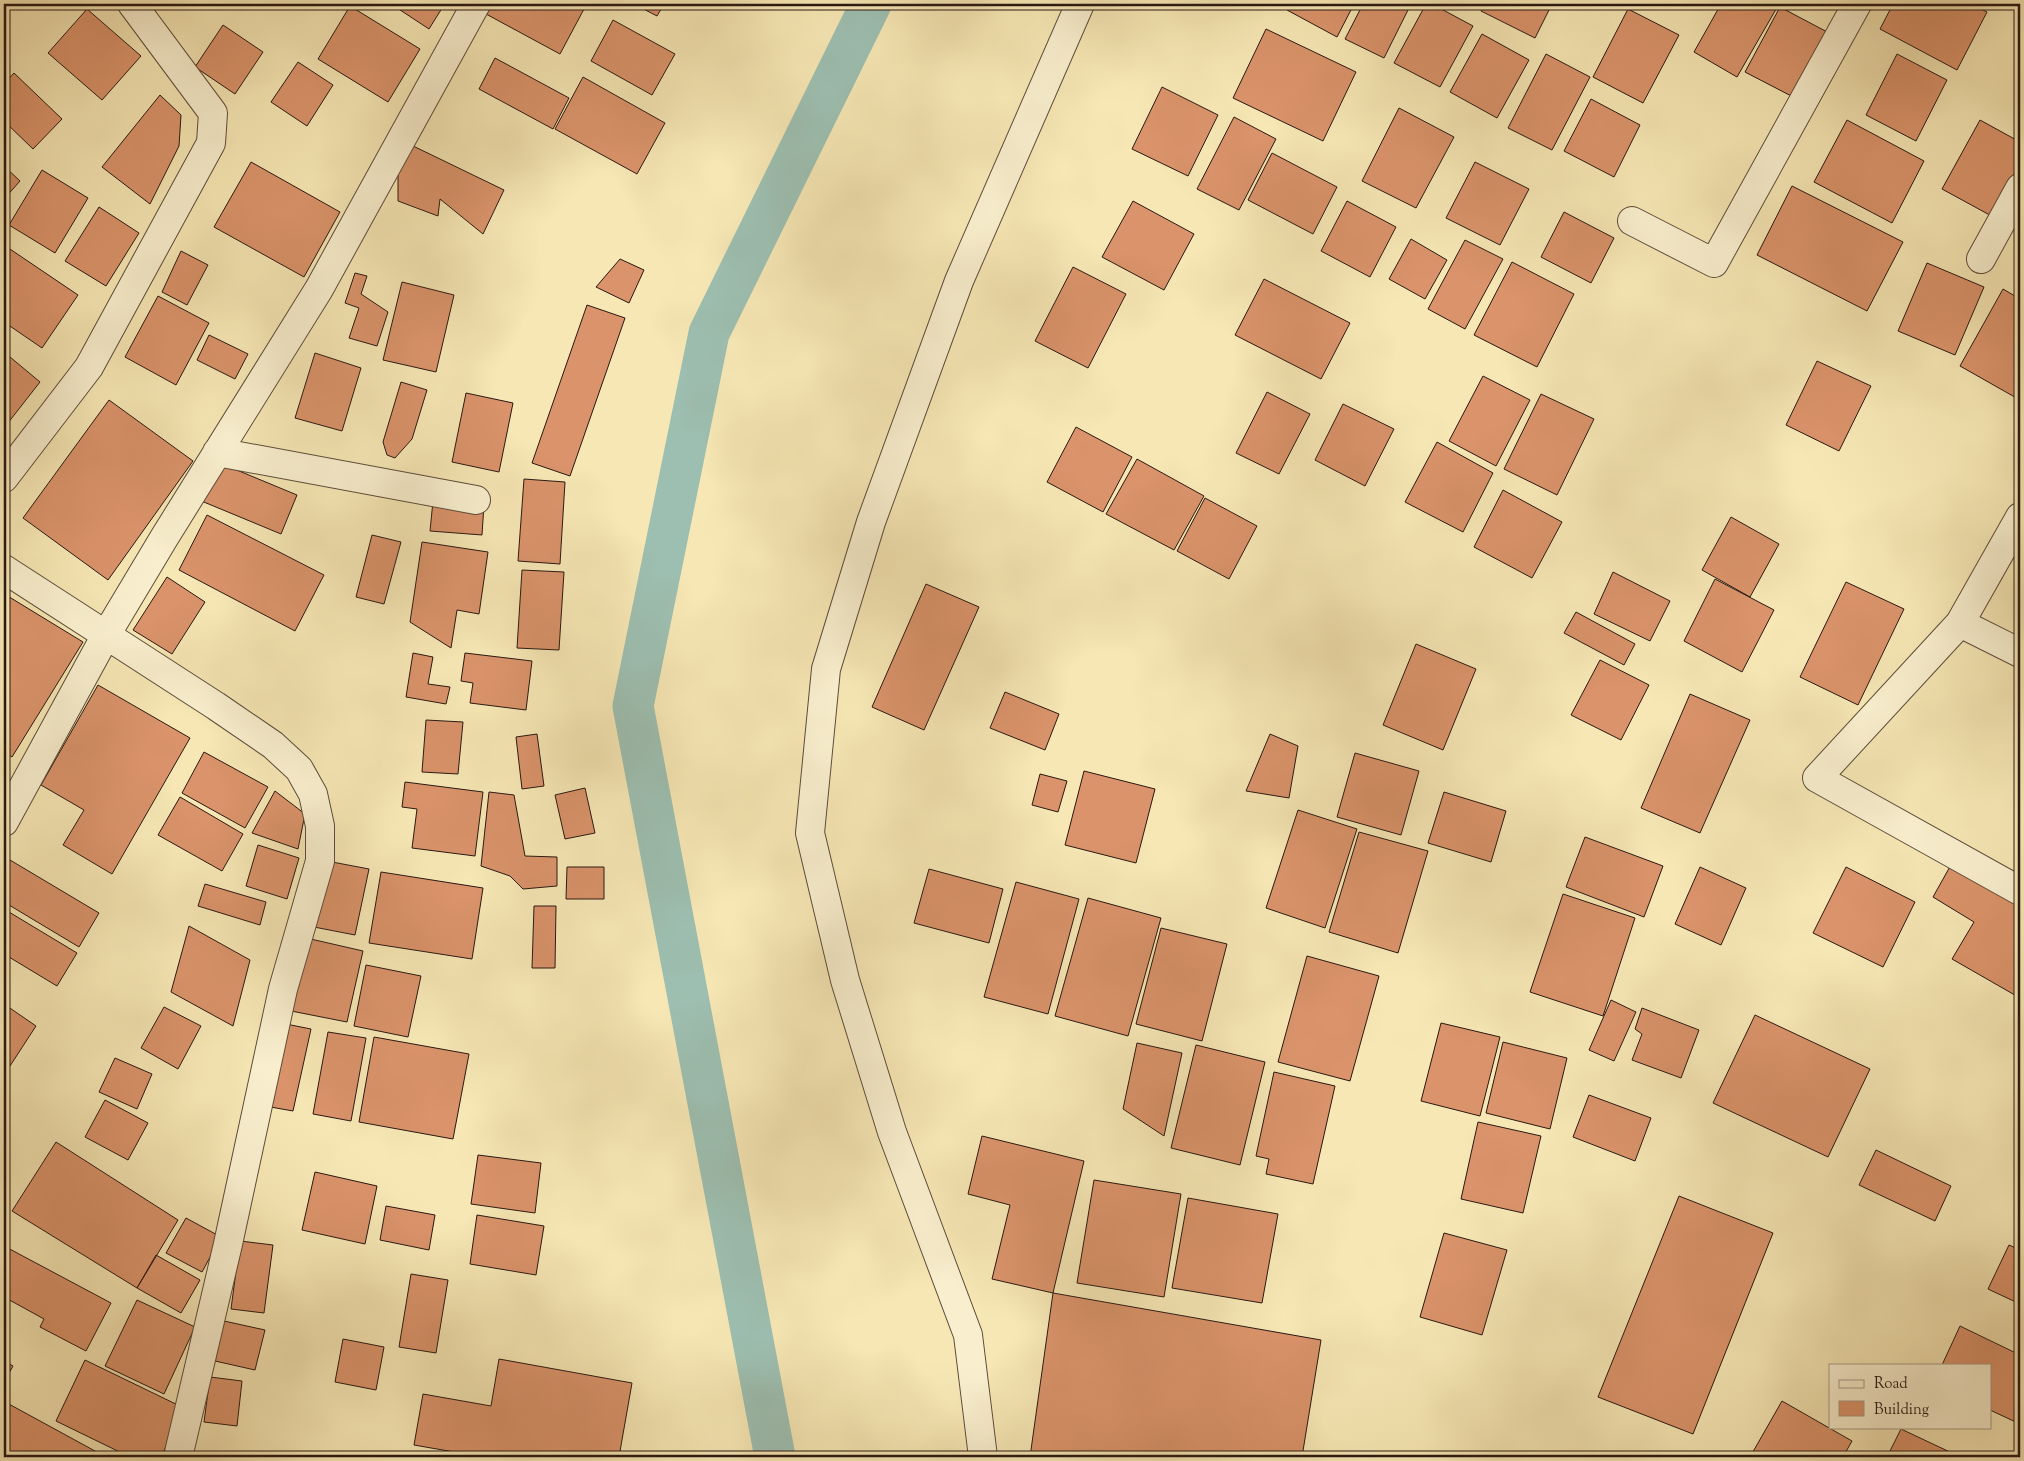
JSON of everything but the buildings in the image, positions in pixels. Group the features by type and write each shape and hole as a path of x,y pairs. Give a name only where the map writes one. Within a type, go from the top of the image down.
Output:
{"street":[{"path":"4,478 89,367 211,143 213,113 132,4"},
{"path":"4,822 106,635 319,289 476,4"},
{"path":"983,1457 968,1335 892,1132 846,980 810,833 826,669 871,522 960,281 1080,4"},
{"path":"1632,221 1714,263 1857,4"},
{"path":"1981,259 2020,188"},
{"path":"217,452 476,500"},
{"path":"2020,517 1960,623 1817,778 2020,891"},
{"path":"4,568 273,745 299,769 313,794 320,826 320,861 283,989 228,1244 178,1457"},
{"path":"1960,623 2020,653"}],"waterway":[{"path":"775,1457 633,706 709,333 871,4"}]}
